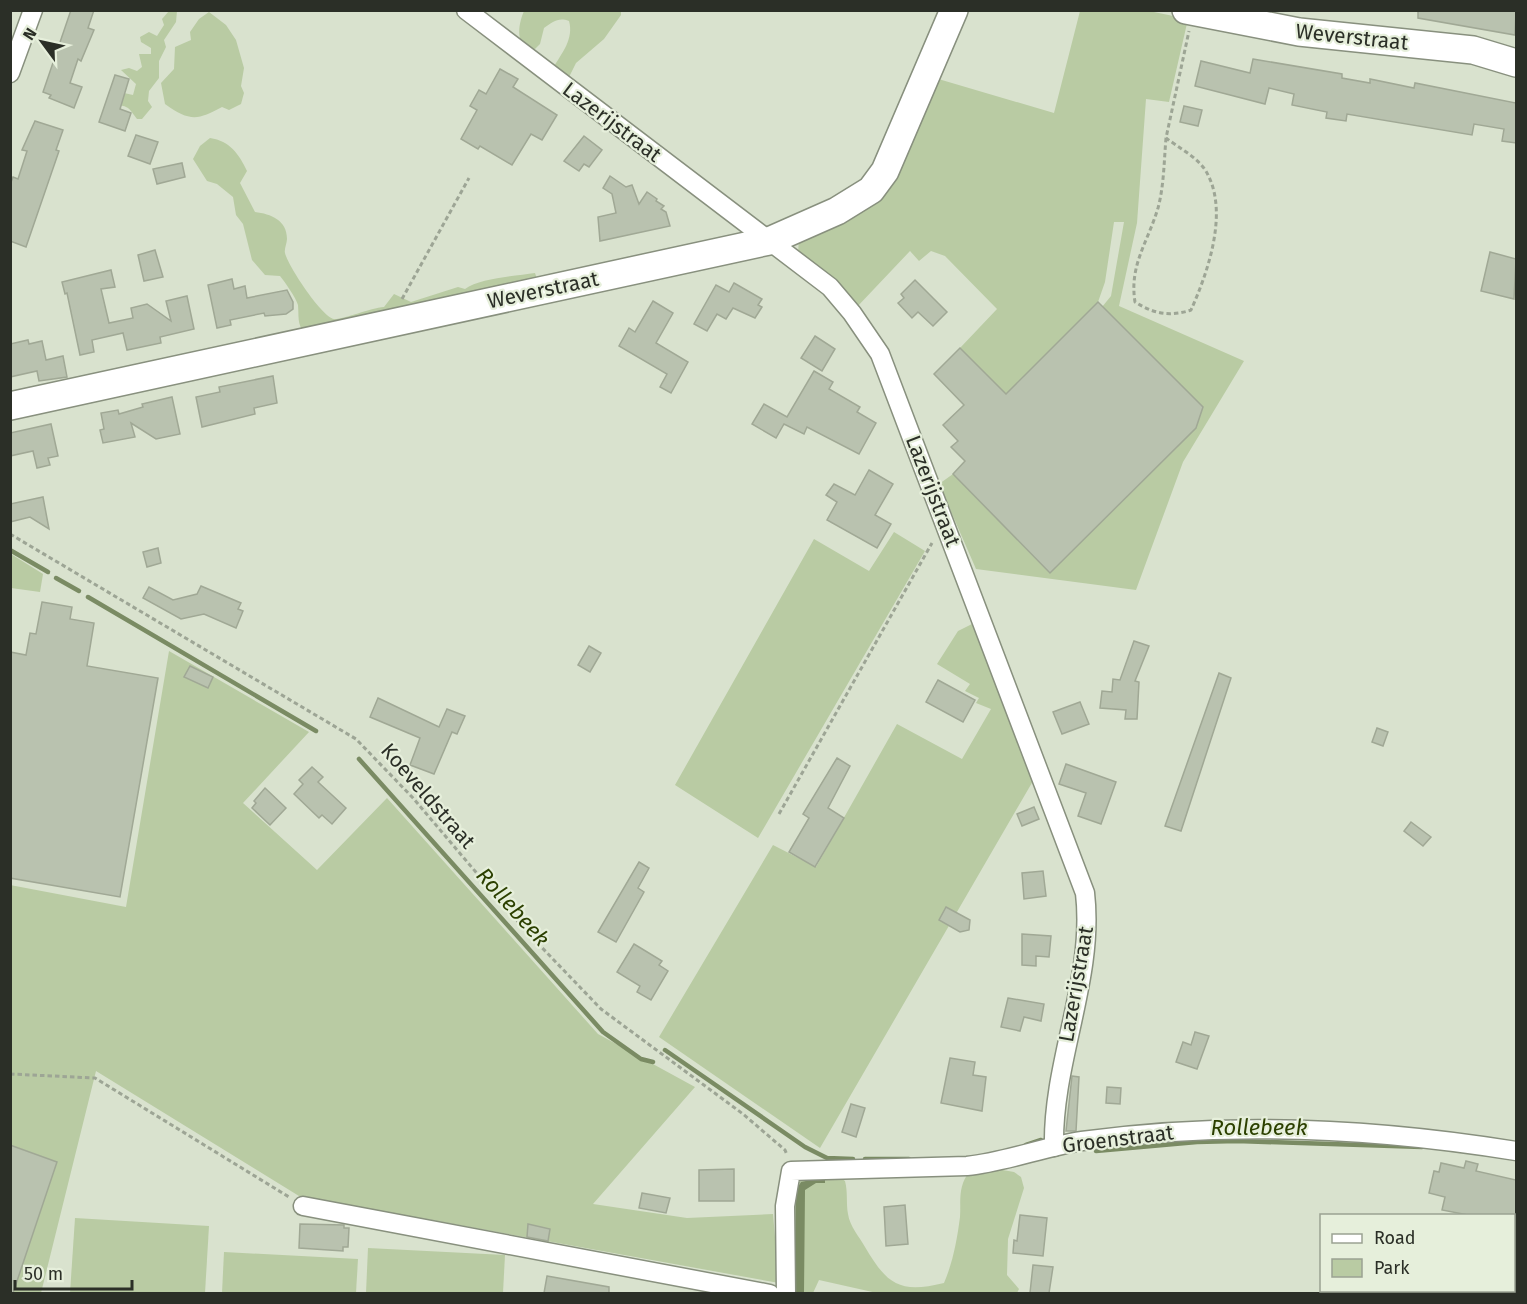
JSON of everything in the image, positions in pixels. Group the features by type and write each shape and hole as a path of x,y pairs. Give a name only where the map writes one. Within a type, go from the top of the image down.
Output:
{"street":[{"path":"10,73 33,10"},
{"name":"Lazerijstraat","path":"466,10 830,287 852,313 880,354 1085,893 1087,934 1058,1082 1053,1124 1054,1147"},
{"name":"Weverstraat","path":"10,406 769,241 837,211 871,190 885,171 954,10"},
{"name":"Weverstraat","path":"1190,11 1299,32 1473,50 1516,63"},
{"name":"Groenstraat","path":"791,1171 989,1164 1081,1142 1194,1130 1353,1132 1421,1136 1516,1150"},
{"path":"786,1293 785,1206 791,1171"},
{"path":"303,1206 770,1293"}],"path":[{"path":"1166,138 1190,155 1208,173 1217,206 1213,239 1202,286 1191,310 1178,315 1152,312 1135,302 1132,283 1140,254 1158,207 1166,138 1190,11"},
{"path":"388,324 469,178"},
{"name":"Koeveldstraat","path":"10,534 356,739 413,798 525,930 601,1009 760,1128 785,1150 791,1171"},
{"path":"779,814 933,543"},
{"path":"10,1074 95,1078 303,1206"}],"green space":[{"path":"169,11 177,11 176,22 164,40 166,47 159,61 159,78 149,91 148,101 152,107 142,119 137,119 127,107 117,105 124,93 133,95 136,84 121,70 129,68 137,71 142,67 139,54 151,54 151,48 141,42 140,37 149,32 157,36 164,25 162,19"},
{"path":"524,11 621,11 621,15 604,39 576,63 569,77 553,68 569,40 569,21 559,20 550,24 544,28 540,44 535,49 528,48 519,35"},
{"path":"1080,11 1149,11 1188,19 1169,102 1146,99 1137,223 1119,306 1244,361 1183,462 1136,590 976,569 939,484 953,474 1050,573 1196,428 1202,407 1102,307 1111,296 1124,222 1114,222 1105,282 1098,302 1006,394 960,348 997,309 945,256 931,251 919,261 910,251 856,308 798,255 799,237 836,218 935,78 1054,113"},
{"path":"209,12 226,25 236,40 244,68 241,86 244,93 241,104 229,110 222,107 200,117 188,116 165,104 161,83 174,69 175,47 191,40 190,32 199,19"},
{"path":"210,138 228,145 241,159 247,171 240,183 255,212 272,216 284,227 287,239 285,253 292,269 314,301 334,319 384,307 394,294 411,302 458,287 465,289 480,282 535,273 539,285 304,333 299,323 297,302 285,282 280,276 265,275 252,260 243,224 236,215 233,197 217,184 207,181 193,159 200,146"},
{"path":"894,532 925,551 758,838 675,785 814,539 869,571"},
{"path":"11,554 43,574 40,592 11,588"},
{"path":"972,624 1033,781 820,1148 659,1037 773,845 816,867 897,724 962,759 991,709 976,703 979,698 965,691 970,684 937,664 958,631"},
{"path":"169,651 309,732 243,803 317,870 387,798 598,1034 695,1087 593,1204 687,1218 773,1214 779,1283 299,1196 96,1071 41,1293 13,1293 57,1162 11,1145 10,885 126,907"},
{"path":"997,1169 1014,1172 1021,1177 1024,1188 1008,1239 1007,1275 1019,1289 1017,1293 877,1293 819,1280 813,1293 789,1294 795,1187 800,1181 838,1176 845,1181 849,1219 873,1260 888,1278 905,1286 916,1287 944,1283 954,1251 960,1217 961,1190 967,1175"},
{"path":"75,1218 209,1226 205,1293 70,1293"},
{"path":"368,1248 505,1255 503,1293 366,1293"},
{"path":"224,1252 358,1259 356,1293 222,1293"}],"shaded area":[{"path":"825,1177 825,1183 816,1183 805,1190 804,1293 794,1294 796,1190 801,1182"}],"building":[{"path":"71,10 94,10 88,28 94,30 81,61 78,59 70,83 82,87 74,108 49,98 51,95 43,92"},
{"path":"1418,10 1516,10 1515,35 1418,18"},
{"path":"1253,59 1342,74 1342,78 1370,83 1370,79 1414,88 1415,83 1516,103 1516,143 1502,141 1504,129 1474,124 1472,135 1347,114 1346,121 1326,118 1327,112 1292,105 1294,94 1269,88 1265,104 1195,86 1201,61 1250,73"},
{"path":"500,69 518,79 513,87 557,115 542,140 531,134 512,165 480,146 478,149 461,139 477,110 470,106 479,90 486,94"},
{"path":"115,75 129,79 120,109 131,113 125,131 99,122"},
{"path":"1184,106 1202,110 1198,126 1180,122"},
{"path":"35,121 63,130 56,150 59,151 26,247 10,241 10,185 13,177 18,179 27,151 22,150"},
{"path":"136,135 158,142 150,164 128,156"},
{"path":"584,136 602,150 589,167 584,164 579,171 564,161"},
{"path":"182,163 185,177 157,184 153,169"},
{"path":"610,176 626,187 632,185 639,204 647,192 657,199 656,201 664,206 661,209 666,212 670,226 600,241 598,217 616,213 612,194 603,188"},
{"path":"155,250 163,277 144,281 138,255"},
{"path":"1490,252 1516,259 1514,299 1481,291"},
{"path":"111,270 115,287 101,289 109,323 133,318 131,308 147,304 171,321 166,301 187,296 194,329 160,337 161,343 127,350 123,333 92,340 94,352 80,355 67,293 65,294 62,282"},
{"path":"232,279 234,289 245,286 247,298 287,290 293,302 293,309 286,314 265,316 264,313 230,320 231,325 217,328 208,285"},
{"path":"915,280 947,312 933,326 918,312 912,318 898,303 904,298 901,294"},
{"path":"734,283 762,299 758,305 762,307 755,318 733,308 726,319 717,314 707,331 694,324 716,285 729,292"},
{"path":"653,301 673,313 656,343 688,362 671,393 660,387 667,374 619,346 629,328 635,332"},
{"path":"1098,302 1203,407 1196,428 1050,573 953,474 965,461 951,447 958,441 943,425 964,405 934,374 960,348 1006,394"},
{"path":"815,336 835,349 822,371 801,358"},
{"path":"28,340 29,344 42,341 46,360 63,356 67,377 39,381 37,371 10,377 10,344"},
{"path":"814,371 833,382 829,389 860,407 857,412 876,423 859,454 807,427 804,434 784,424 776,438 752,424 764,404 787,417"},
{"path":"273,376 277,403 254,408 255,414 202,427 196,397 220,392 219,387"},
{"path":"172,397 180,434 156,439 131,423 135,437 103,443 100,430 104,429 101,413 118,410 119,414 143,407 142,404"},
{"path":"51,424 58,456 48,458 50,465 37,468 33,451 10,456 10,433"},
{"path":"869,470 893,484 875,515 891,524 877,548 827,520 837,502 826,495 834,484 855,495"},
{"path":"43,497 49,529 30,517 10,522 10,504"},
{"path":"158,548 161,563 147,567 143,552"},
{"path":"201,586 241,603 238,609 243,611 236,628 204,614 181,619 143,598 149,587 173,600 197,594"},
{"path":"42,602 72,607 70,619 94,623 87,666 158,678 120,897 10,878 10,652 26,655 30,633 36,634"},
{"path":"1134,641 1149,646 1135,681 1139,682 1137,719 1125,719 1126,710 1100,708 1102,691 1112,692 1113,679 1120,680"},
{"path":"589,646 601,653 590,672 578,665"},
{"path":"190,666 213,677 208,688 184,677"},
{"path":"1219,673 1231,678 1181,831 1165,826"},
{"path":"938,680 975,700 963,722 926,702"},
{"path":"378,698 439,727 447,709 465,716 457,734 452,732 434,774 410,765 420,738 370,717"},
{"path":"1080,702 1089,724 1062,734 1053,712"},
{"path":"1377,728 1388,732 1383,746 1372,742"},
{"path":"837,758 850,766 828,808 844,818 815,867 789,852 809,818 803,814"},
{"path":"1066,764 1116,782 1101,824 1078,816 1086,793 1059,784"},
{"path":"312,767 323,777 318,782 346,808 332,824 322,815 319,818 294,794 303,784 299,780"},
{"path":"265,788 286,808 270,825 252,808 256,803 254,801"},
{"path":"1034,807 1039,819 1022,826 1017,814"},
{"path":"1411,822 1431,837 1423,846 1404,831"},
{"path":"639,862 649,868 638,888 644,892 616,942 598,932"},
{"path":"1043,871 1046,896 1024,899 1022,873"},
{"path":"946,907 970,920 969,930 960,932 939,920"},
{"path":"1022,934 1051,936 1049,957 1036,956 1036,966 1022,965"},
{"path":"634,944 662,961 659,965 668,971 651,1000 637,992 640,986 617,972"},
{"path":"1008,998 1044,1004 1041,1021 1024,1017 1020,1031 1001,1027"},
{"path":"1195,1032 1209,1036 1197,1069 1176,1062 1183,1042 1191,1045"},
{"path":"950,1058 975,1062 973,1075 986,1077 982,1111 941,1103"},
{"path":"1072,1076 1079,1077 1076,1131 1066,1131"},
{"path":"1107,1087 1121,1088 1120,1104 1106,1103"},
{"path":"851,1104 865,1108 856,1137 842,1132"},
{"path":"10,1145 57,1162 13,1293 10,1293"},
{"path":"1466,1161 1478,1164 1476,1171 1516,1180 1516,1215 1463,1214 1442,1210 1445,1197 1429,1193 1434,1171 1439,1172 1441,1163 1464,1168"},
{"path":"734,1169 734,1201 699,1201 699,1170"},
{"path":"642,1193 670,1198 666,1213 639,1208"},
{"path":"905,1205 908,1244 886,1246 884,1207"},
{"path":"1020,1215 1047,1218 1043,1256 1013,1253"},
{"path":"300,1224 344,1225 344,1228 349,1228 348,1247 343,1247 343,1251 299,1248"},
{"path":"528,1224 550,1229 548,1241 527,1237"},
{"path":"1033,1265 1053,1267 1049,1293 1030,1293"},
{"path":"547,1276 609,1287 609,1293 544,1293"}],"waterway":[{"name":"Rollebeek","path":"10,550 48,572"},
{"name":"Rollebeek","path":"56,578 79,591"},
{"name":"Rollebeek","path":"88,597 316,731"},
{"name":"Rollebeek","path":"359,759 603,1032 641,1059 653,1062"},
{"name":"Rollebeek","path":"665,1050 805,1147 827,1158 853,1159"},
{"name":"Rollebeek","path":"1026,1145 1041,1140"},
{"name":"Rollebeek","path":"1096,1151 1197,1142 1237,1141 1422,1147"},
{"name":"Rollebeek","path":"865,1159 909,1159"}]}
